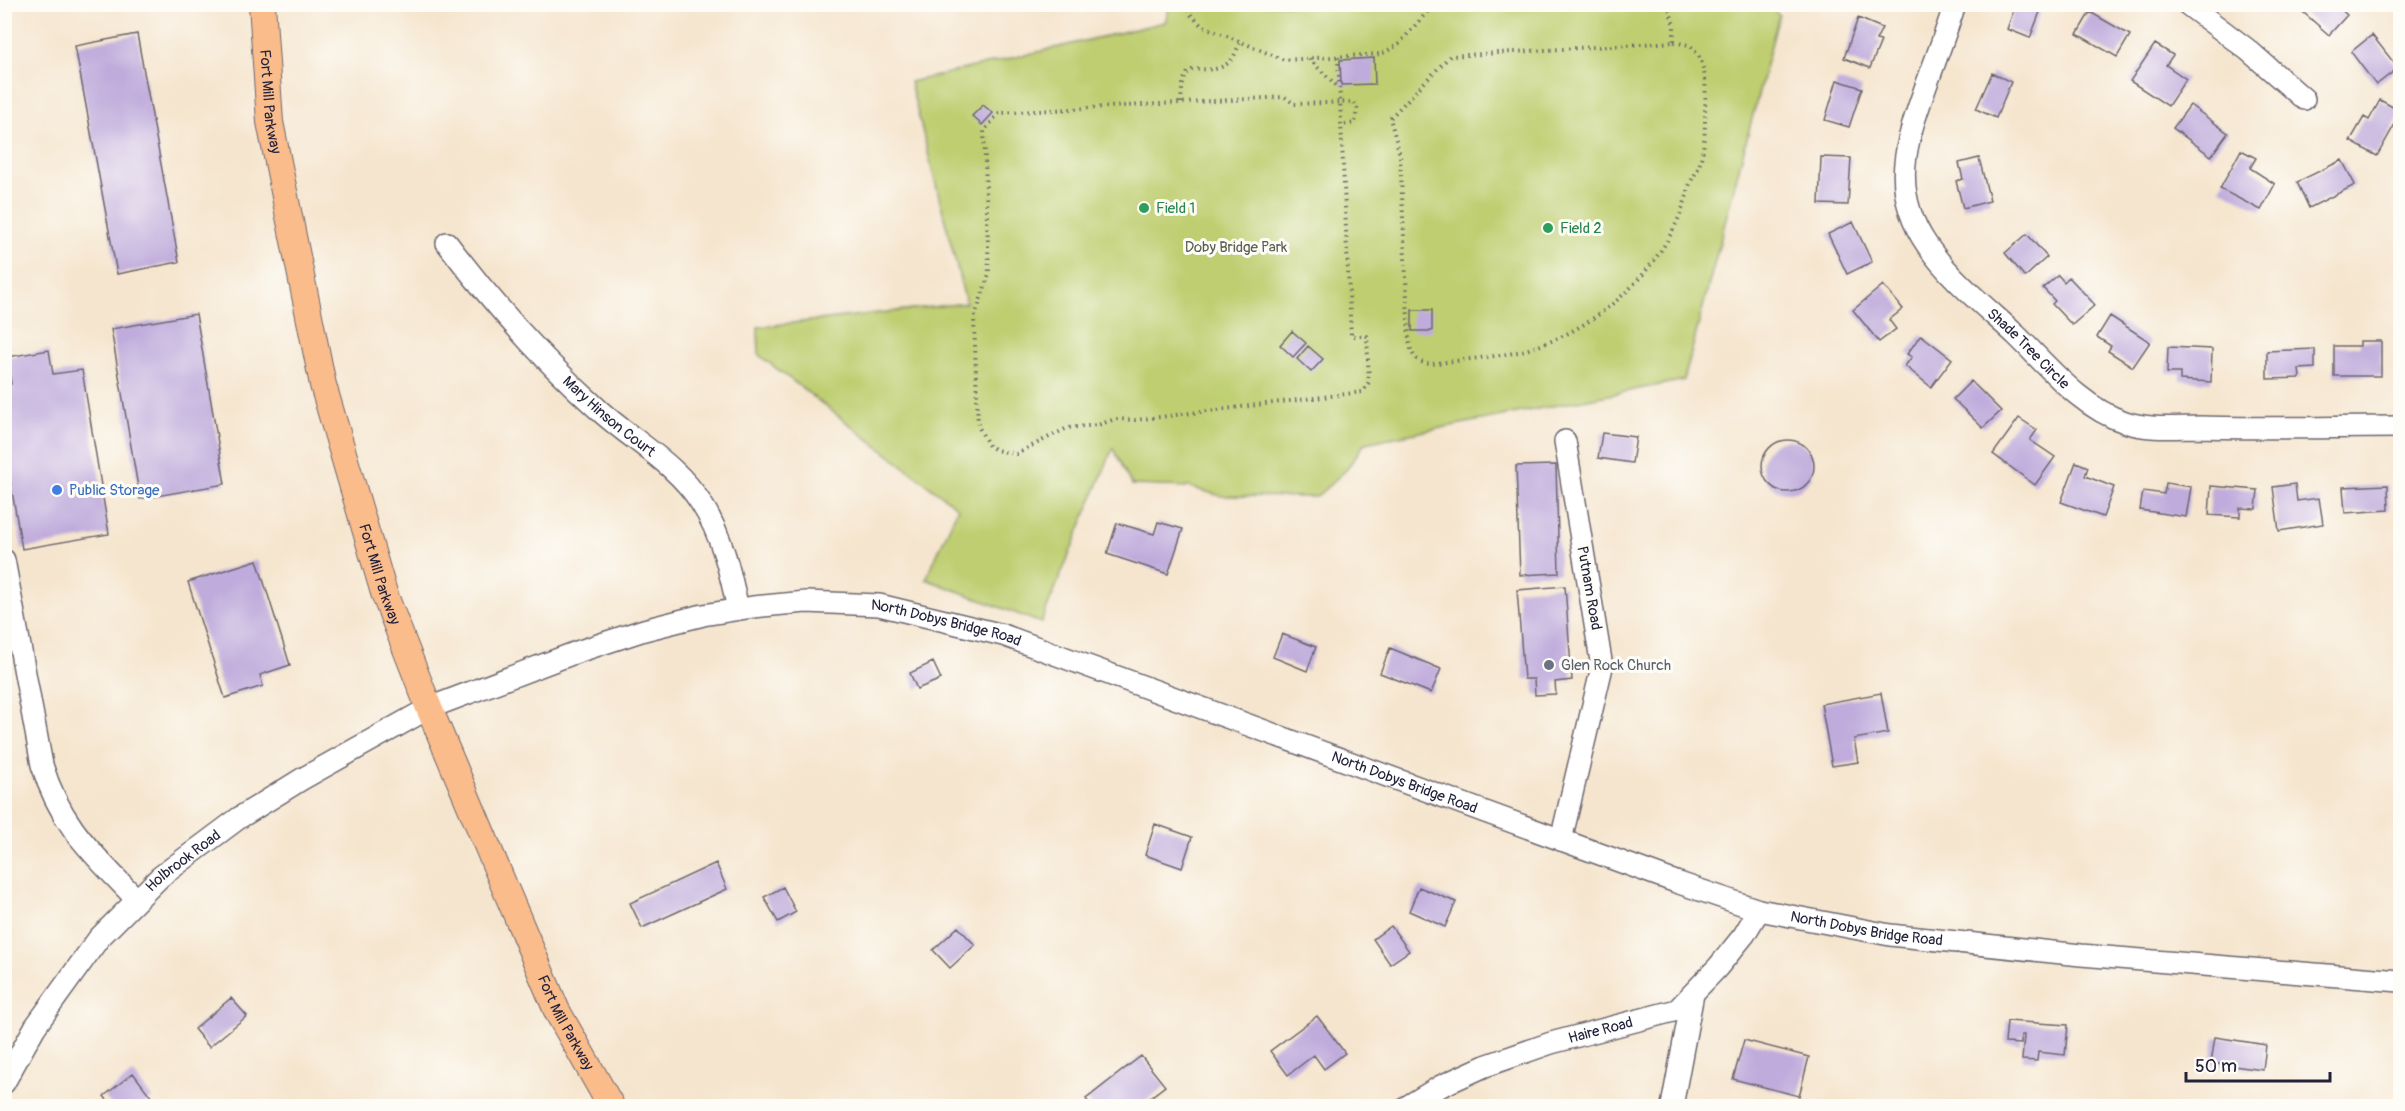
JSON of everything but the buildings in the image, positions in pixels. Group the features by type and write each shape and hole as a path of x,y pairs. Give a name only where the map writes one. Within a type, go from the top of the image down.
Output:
{"main road":[{"name":"Fort Mill Parkway","path":"262,4 270,122 323,385 384,593 429,708 557,1011 611,1107"}],"street":[{"name":"Shade Tree Circle","path":"1955,4 1907,140 1905,185 1910,212 1923,240 1977,299 2076,392 2107,414 2125,422 2142,426 2220,428 2400,427"},
{"path":"2187,4 2248,50 2304,99"},
{"name":"Mary Hinson Court","path":"447,243 502,314 574,387 688,484 715,529 727,561 738,609"},
{"name":"Putnam Road","path":"1561,840 1602,667 1565,441"},
{"path":"4,560 13,655 51,795 64,818 83,842 136,899"},
{"name":"North Dobys Bridge Road","path":"429,708 577,652 644,630 703,615 806,602 879,605 959,622 1042,648 1561,840 1759,910 1890,935 2081,955 2400,981"},
{"name":"Holbrook Road","path":"4,1083 56,994 99,938 136,899 181,860 239,818 302,779 429,708"},
{"name":"Haire Road","path":"1408,1107 1441,1086 1485,1066 1551,1043 1677,1010 1744,935 1759,910"},
{"path":"1672,1107 1693,994"}],"path":[{"path":"1186,4 1189,12 1201,25 1276,59 1381,54 1393,48 1434,4"},
{"path":"1668,4 1674,26 1674,42"},
{"path":"1181,103 1182,82 1186,75 1194,70 1225,65 1231,60 1240,42"},
{"path":"1674,42 1689,45 1702,63 1705,127 1699,166 1683,211 1653,261 1615,301 1597,316 1571,332 1513,352 1432,364 1420,362 1415,358 1409,340 1400,155 1390,118 1450,56 1674,42"},
{"path":"1338,57 1339,89 1340,102 1341,124 1351,336 1367,336 1369,382 1363,392 1135,420 1115,419 1098,425 1058,431 1026,452 1016,454 996,450 984,440 978,426 974,319 989,274 984,131 999,113 1285,97 1294,104 1340,102 1354,102 1357,109 1355,123 1341,124"},
{"path":"1308,59 1339,89"}],"green space":[{"name":"Doby Bridge Park","path":"1766,4 1779,15 1684,380 1365,443 1346,470 1316,497 1221,496 1189,487 1132,485 1113,448 1041,623 926,579 958,508 759,355 758,327 966,303 910,82 1165,22 1170,5"}],"place":[{"name":"Field 1","path":"1144,208"},
{"name":"Field 2","path":"1548,228"},
{"name":"Public Storage","path":"57,490"},
{"name":"Glen Rock Church","path":"1549,665"}]}
